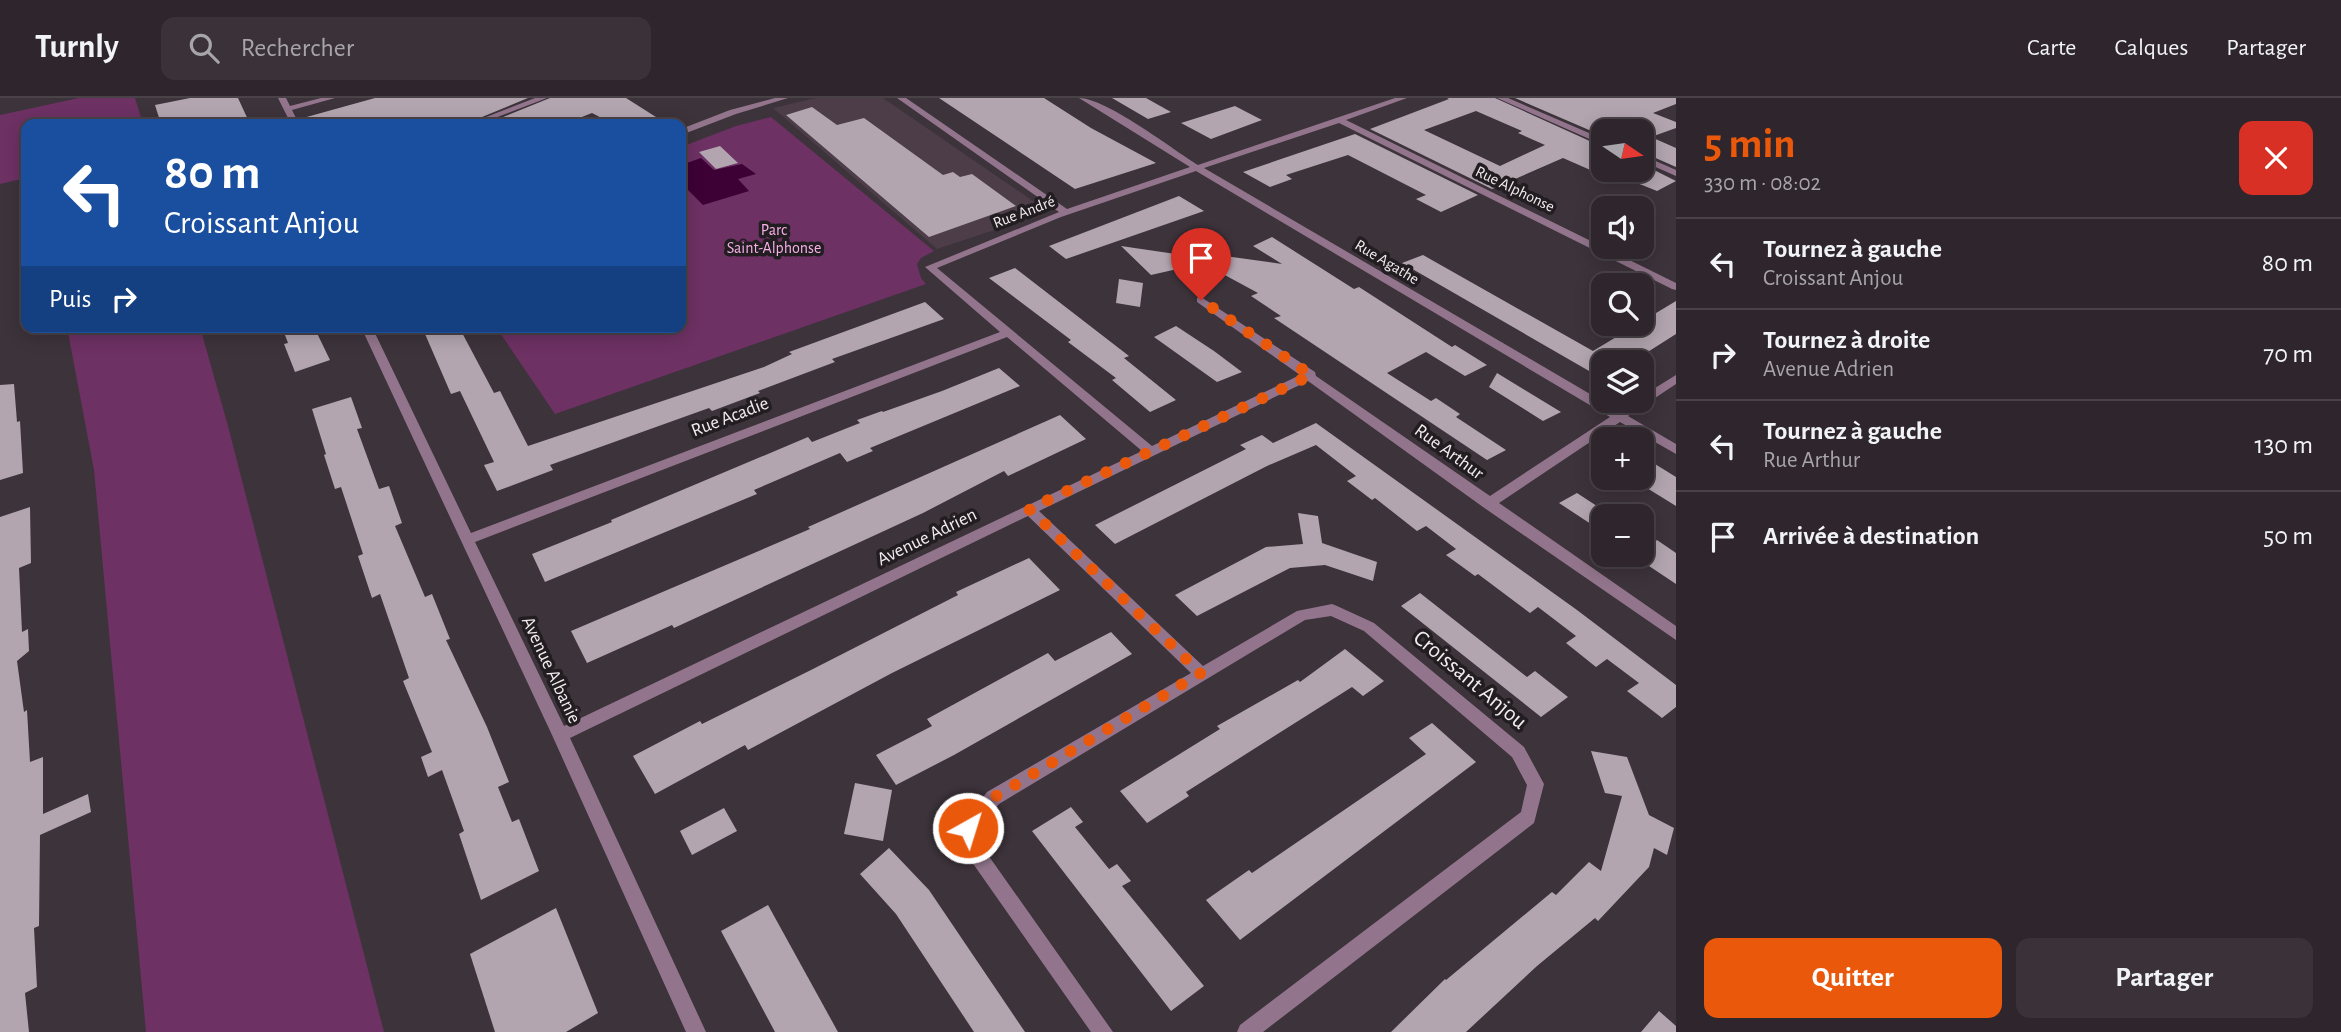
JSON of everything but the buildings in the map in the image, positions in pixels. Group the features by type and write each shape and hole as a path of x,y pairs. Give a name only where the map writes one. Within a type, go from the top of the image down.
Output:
{"street":[{"path":"282,98 292,119"},
{"path":"287,109 331,98"},
{"path":"486,119 544,98"},
{"path":"686,130 733,112 784,98"},
{"path":"901,98 1067,213"},
{"name":"Rue Agathe","path":"1083,98 1676,450"},
{"name":"Rue André","path":"1150,452 930,267 1067,213 1404,98"},
{"path":"1501,98 1591,137"},
{"name":"Rue Alphonse","path":"1340,120 1676,287"},
{"path":"1654,163 1676,173"},
{"name":"Rue Arthur","path":"1201,300 1676,634"},
{"name":"Avenue Albanie","path":"369,333 560,735 696,1032"},
{"name":"Rue Acadie","path":"468,540 1007,333"},
{"name":"Avenue Adrien","path":"560,735 1311,375"},
{"path":"1488,504 1676,379"},
{"path":"1029,509 1201,673"},
{"name":"Croissant Anjou","path":"1103,1032 972,849 968,828 993,798 1201,673 1302,615 1332,610 1369,627 1518,752 1536,784 1528,817 1247,1032"}],"shaded area":[{"path":"816,98 883,98 1049,212 937,249 773,108"},
{"path":"701,158 714,170 742,164 756,174 738,179 749,191 703,205 686,188 686,163"}],"green space":[{"path":"79,98 135,98 141,119 21,119 21,179 0,184 0,115"},
{"name":"Parc Saint-Alphonse","path":"771,117 934,251 921,258 917,264 926,284 555,414 500,333 686,333 686,145 736,126"},
{"path":"68,333 202,333 384,1032 146,1032 94,470"}],"route":[{"path":"968,828 993,798 1201,673 1029,509 1311,375 1201,300"}]}
